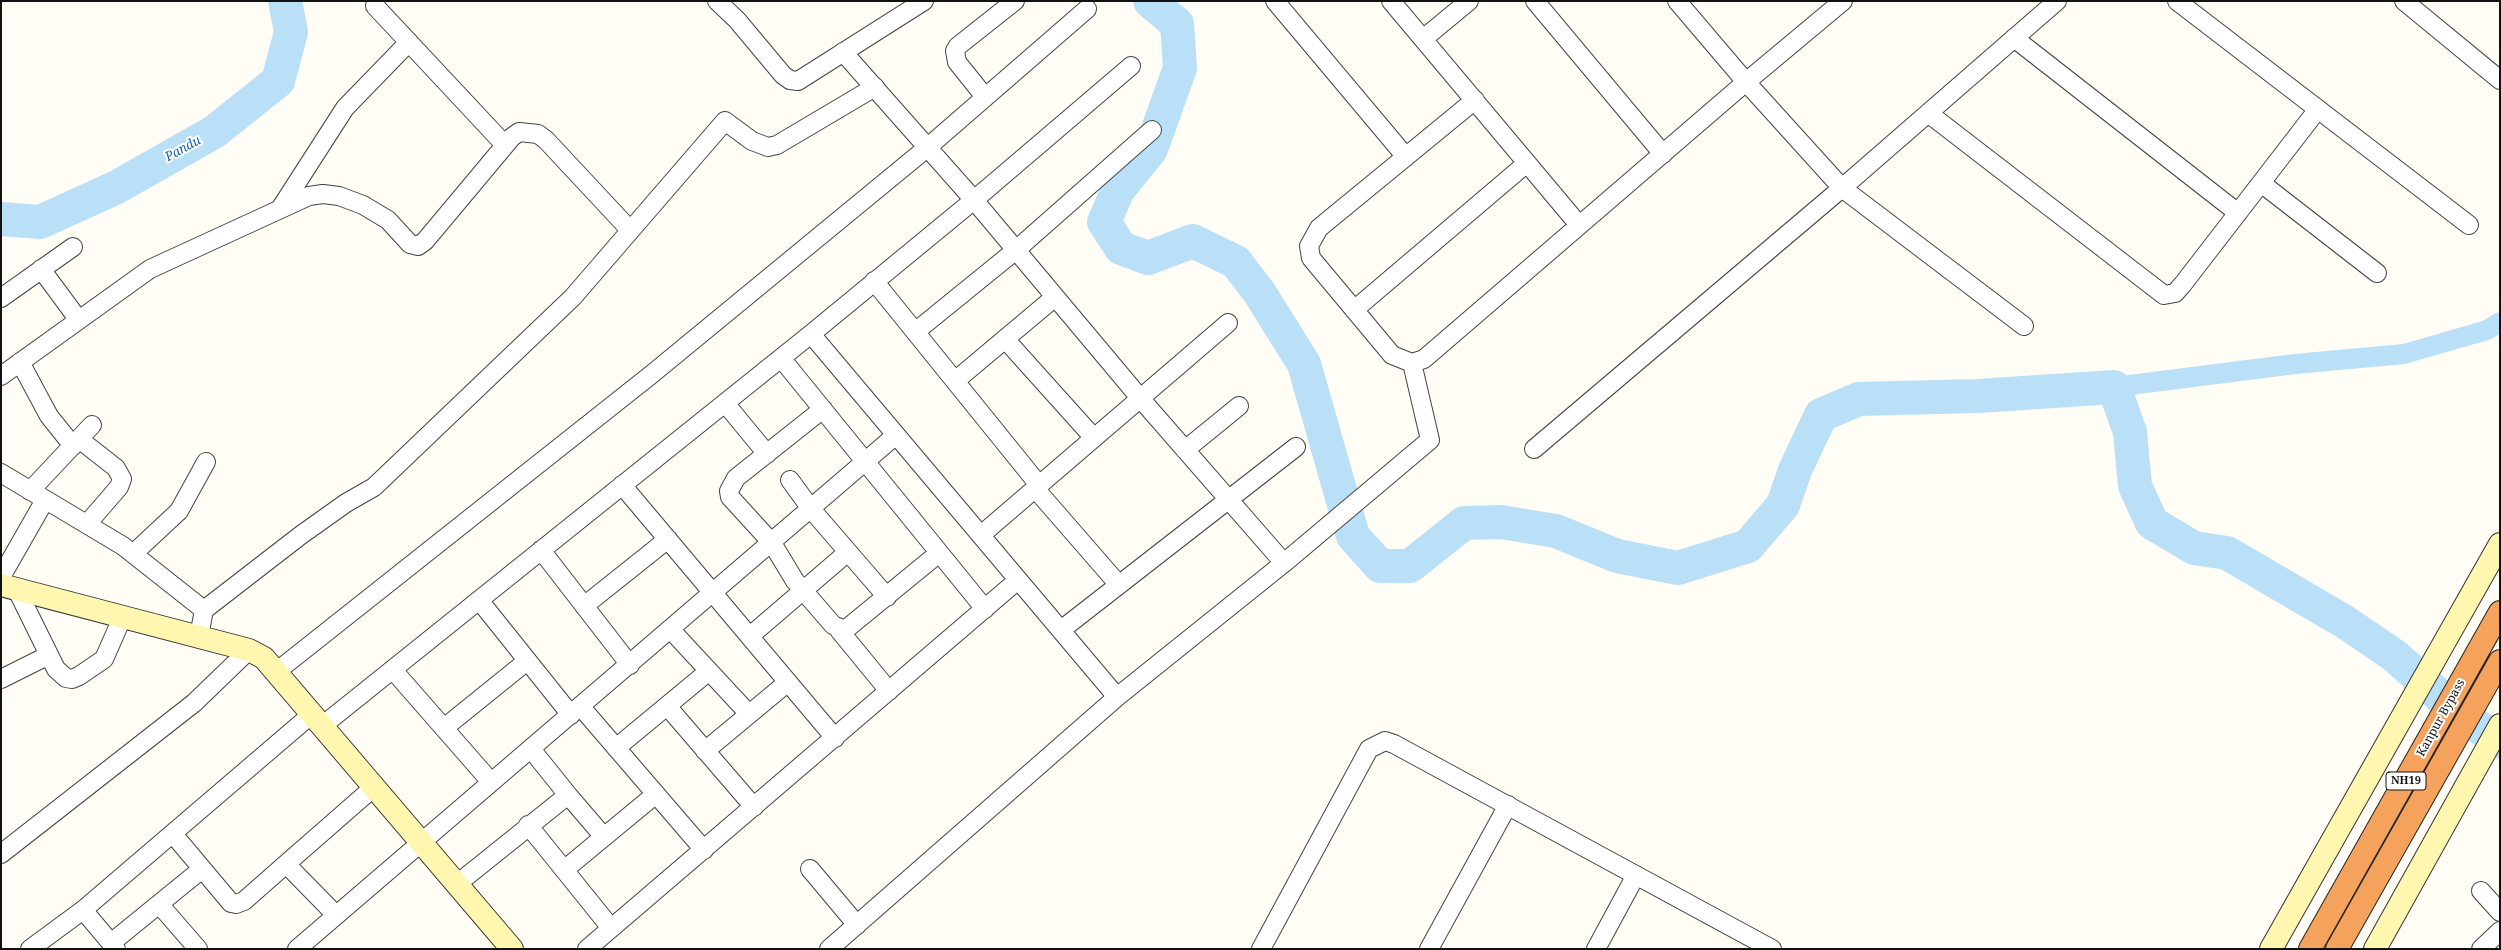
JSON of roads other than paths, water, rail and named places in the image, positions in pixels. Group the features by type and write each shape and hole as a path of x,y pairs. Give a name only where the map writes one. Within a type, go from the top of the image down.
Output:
{"highway":[{"name":"Kanpur Bypass","path":"2310,949 2500,612"},
{"name":"Kanpur Bypass","path":"2337,949 2500,661"}],"main road":[{"path":"2271,949 2500,544"},
{"path":"6,584 248,650 264,658 512,949"},
{"path":"2375,949 2500,725"}],"street":[{"path":"717,1 790,80 798,81 805,78 924,1"},
{"path":"985,97 957,62 955,51 958,46 1015,1"},
{"path":"1275,1 1406,157"},
{"path":"1391,1 1580,225"},
{"path":"1423,39 1469,1"},
{"path":"1535,1 1663,154"},
{"path":"1677,1 1746,82 1842,188 2024,326"},
{"path":"1475,100 1319,228 1309,246 1311,258 1392,355 1412,363 1424,359 1746,82 1843,1"},
{"path":"1534,449 1842,188 2057,1"},
{"path":"2177,1 2469,225"},
{"path":"2404,1 2500,80"},
{"path":"375,6 506,145"},
{"path":"276,672 652,374 928,147 1087,9"},
{"path":"2014,38 2238,213"},
{"path":"280,209 345,108 409,42"},
{"path":"843,52 974,200 1140,398 1284,563"},
{"path":"30,949 83,910 173,834 317,720 392,670 811,334 974,200 1131,66"},
{"path":"199,636 204,610 346,502 374,487 573,297 725,121 752,142 768,147 777,145 875,87"},
{"path":"1928,113 2164,295 2175,293 2184,284 2318,109"},
{"path":"915,332 1016,250 1152,130"},
{"path":"1,376 78,319 150,269 309,196 323,194 339,196 378,213 410,244 418,246 425,241 506,145 519,132 538,134 630,230"},
{"path":"1354,310 1527,163"},
{"path":"2261,183 2377,273"},
{"path":"1,298 72,247"},
{"path":"42,269 78,319"},
{"path":"874,281 1039,485 1039,493 1119,585"},
{"path":"955,381 1055,297"},
{"path":"981,535 1228,323"},
{"path":"811,334 1117,697"},
{"path":"1005,339 1094,438"},
{"path":"781,358 985,609"},
{"path":"20,362 50,416 76,442 116,468 122,479 119,487 87,524"},
{"path":"829,949 1117,697 1284,563 1430,440 1412,363"},
{"path":"725,402 767,454"},
{"path":"1185,450 1239,406"},
{"path":"823,409 736,478 728,490 730,497 772,543 803,591 839,630 889,691"},
{"path":"92,425 76,442 38,495 6,584 60,674 72,679 104,659 123,616"},
{"path":"297,949 420,842 713,594 896,435"},
{"path":"1061,630 1296,447"},
{"path":"134,553 179,511 206,462"},
{"path":"1,473 134,553 204,610"},
{"path":"790,480 811,509 887,597"},
{"path":"622,485 835,738"},
{"path":"584,606 668,539"},
{"path":"541,550 630,665"},
{"path":"750,636 848,552"},
{"path":"839,630 845,630 852,626 939,553"},
{"path":"587,949 1018,580"},
{"path":"479,600 527,661 576,711 616,748 704,850"},
{"path":"671,630 749,714"},
{"path":"1,854 194,703 248,650"},
{"path":"1,679 49,654"},
{"path":"444,728 527,661"},
{"path":"392,670 491,782"},
{"path":"616,748 709,671"},
{"path":"706,751 788,682"},
{"path":"667,706 754,807"},
{"path":"1261,949 1369,749 1377,743 1385,741 1394,744 1508,805 1763,947"},
{"path":"531,749 604,837"},
{"path":"173,834 231,903 236,904 244,901 374,787"},
{"path":"564,870 656,794"},
{"path":"457,884 528,825 568,795"},
{"path":"1429,949 1508,805"},
{"path":"528,825 611,928"},
{"path":"286,864 336,915"},
{"path":"83,910 114,946 159,904 202,869"},
{"path":"810,870 856,925"},
{"path":"1596,949 1636,875"},
{"path":"2481,891 2500,912"},
{"path":"159,904 198,949"},
{"path":"2481,949 2500,931"}],"waterway":[{"name":"Pandu","path":"1,219 40,222 115,188 214,132 278,81 291,32 285,1"},
{"path":"1150,1 1177,24 1180,68 1151,149 1118,190 1104,222 1121,248 1148,258 1193,241 1236,262 1259,292 1304,364 1353,536 1380,566 1410,566 1464,523 1501,522 1556,531 1617,556 1678,568 1748,546 1783,505 1795,470 1821,415 1859,399 1978,396 2114,387 2130,432 2135,486 2152,523 2194,548 2227,553 2345,622 2395,656 2463,717 2500,741"},
{"path":"2114,387 2295,364 2404,354 2487,330 2500,322"}]}
